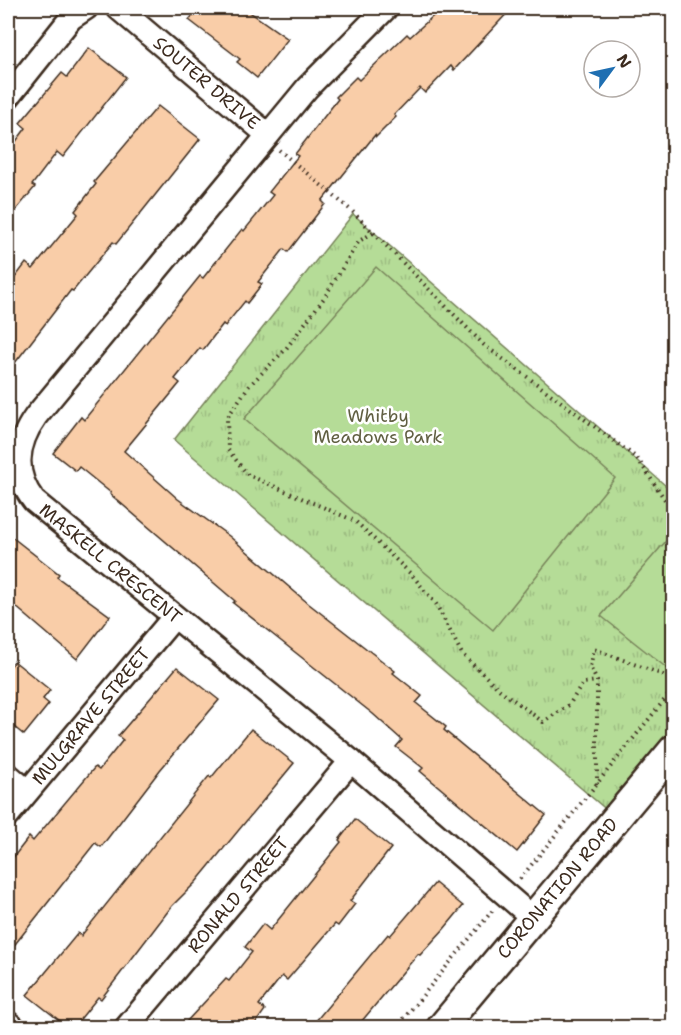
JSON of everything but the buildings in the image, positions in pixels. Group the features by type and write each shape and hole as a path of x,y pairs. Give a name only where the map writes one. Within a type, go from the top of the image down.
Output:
{"street":[{"path":"8,96 71,18 86,8"},
{"name":"SOUTER DRIVE","path":"118,8 268,135"},
{"name":"MASKELL CRESCENT","path":"386,8 307,88 36,416 23,433 18,453 19,473 34,501 351,761 533,918"},
{"name":"MULGRAVE STREET","path":"8,814 174,616"},
{"name":"CORONATION ROAD","path":"441,1028 674,749"},
{"name":"RONALD STREET","path":"126,1028 351,761"},
{"path":"8,775 27,791"},
{"path":"8,1023 14,1028"}],"path":[{"path":"268,135 277,148 352,211 484,345 637,458 674,513"},
{"path":"374,233 359,241 324,298 285,350 248,387 227,418 228,450 248,475 355,521 412,575 436,604 462,654 500,690 543,722 569,705 584,683 597,681"},
{"path":"597,784 597,681 590,667 594,649 674,679"},
{"path":"523,875 674,688"},
{"path":"396,1028 484,921"}],"green space":[{"name":"Whitby Meadows Park","path":"353,214 673,492 673,748 616,818 174,440"},
{"path":"376,267 615,478 493,630 244,419"},
{"path":"673,533 674,661 668,669 601,616"}]}
